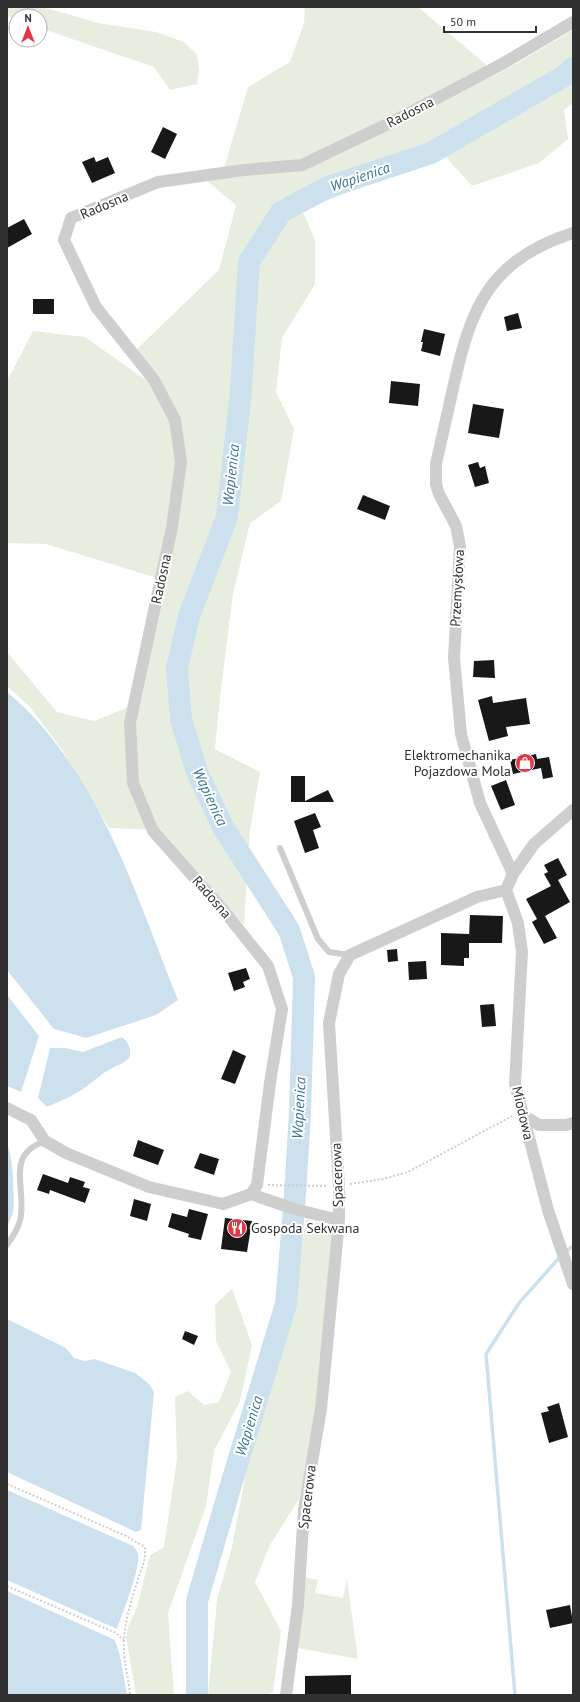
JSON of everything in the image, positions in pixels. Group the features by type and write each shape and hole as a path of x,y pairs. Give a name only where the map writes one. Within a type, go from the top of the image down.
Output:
{"street":[{"name":"Radosna","path":"251,1194 256,1185 282,1009 268,966 224,910 152,831 133,783 130,723 172,527 181,462 175,420 154,380 96,307 64,240 71,218 158,182 244,170 302,165 392,122 502,64 573,22"},
{"name":"Przemysłowa","path":"513,874 480,803 461,734 454,658 460,546 456,526 439,494 436,484 436,464 463,344 476,310 484,295 494,282 514,262 531,251 573,233"},
{"path":"350,955 477,898 506,890 513,874 534,844 573,810"},
{"name":"Miodowa","path":"506,890 518,923 522,952 515,1084 548,1210 573,1284"},
{"name":"Spacerowa","path":"286,1695 298,1605 304,1510 320,1410 339,1220 339,1186 329,1023 339,974 350,955"},
{"path":"7,1108 31,1120 45,1140 66,1153 149,1187 223,1204 251,1194 294,1209 339,1220"},
{"path":"523,1115 539,1125 566,1125 573,1123"}],"lane":[{"path":"280,848 318,939 329,952 350,955"},
{"path":"7,1245 16,1232 21,1215 20,1168 24,1154 33,1145 45,1140"}],"path":[{"path":"85,1082 87,1086"},
{"path":"277,1185 339,1186 382,1179 408,1172 455,1148 485,1129 514,1115 523,1115"},
{"path":"7,1484 124,1535 145,1547 145,1558 126,1621 124,1651 130,1695"},
{"path":"7,1586 116,1633 124,1641"}],"shaded area":[{"path":"7,7 46,8 8,8 7,16"},
{"path":"305,7 418,7 489,67 300,162 224,168 248,87 290,62 304,23"},
{"path":"48,8 98,23 156,32 184,42 197,55 199,70 197,84 170,90 154,67 48,31"},
{"path":"573,30 573,103 564,110 568,139 539,163 472,186 445,156 302,210 315,240 315,284 282,338 276,392 294,429 281,501 250,523 233,594 215,749 260,772 250,830 244,925 158,830 109,828 63,751 30,707 7,686 7,652 57,712 94,721 141,702 176,528 178,420 136,350 219,270 236,205 207,181 301,168 507,69"},
{"path":"33,331 85,337 150,383 171,422 177,463 157,578 46,544 7,543 7,381"},
{"path":"306,1219 325,1224 334,1241 316,1411 299,1499 270,1545 255,1582 281,1631 273,1692 267,1695 208,1695 217,1599 232,1547 248,1462 290,1320"},
{"path":"232,1289 252,1345 240,1401 214,1451 206,1506 168,1613 174,1695 136,1695 126,1637 128,1627 137,1607 150,1555 164,1547 177,1459 175,1397 188,1391 204,1405 219,1402 231,1372 216,1341 215,1305"},
{"path":"304,1577 318,1580 315,1593 343,1598 347,1579 358,1659 298,1648"}],"water":[{"path":"7,692 39,723 66,757 90,795 110,834 146,917 178,1000 156,1015 86,1038 54,1029 7,970"},
{"path":"7,995 39,1036 21,1092 7,1086"},
{"path":"122,1037 130,1048 130,1056 126,1061 110,1069 68,1098 47,1107 38,1098 50,1048 65,1048 83,1052"},
{"path":"7,1145 11,1157 14,1198 13,1212 7,1227"},
{"path":"7,1319 66,1348 74,1358 85,1361 95,1359 135,1373 149,1384 154,1392 141,1530 136,1532 7,1472"},
{"path":"7,1490 133,1546 137,1551 137,1569 117,1629 7,1580"},
{"path":"7,1591 115,1640 120,1656 127,1695 7,1695"}],"building":[{"path":"163,127 177,134 165,159 151,152"},
{"path":"94,157 96,162 108,157 115,173 92,183 82,162"},
{"path":"24,219 32,234 7,248 7,228"},
{"path":"33,299 54,299 54,314 33,314"},
{"path":"518,313 522,328 507,331 504,317"},
{"path":"424,329 445,334 440,356 421,351 423,342 421,342"},
{"path":"391,381 420,384 418,406 389,403"},
{"path":"473,404 504,409 499,438 468,433"},
{"path":"478,462 480,468 485,466 489,483 475,487 468,465"},
{"path":"363,495 390,506 385,520 357,509"},
{"path":"494,660 495,678 473,677 474,661"},
{"path":"492,696 493,703 526,698 530,724 506,727 508,736 489,741 478,700"},
{"path":"536,754 537,759 549,757 553,777 543,779 541,768 513,774 510,760"},
{"path":"291,776 305,776 305,801 328,790 334,802 291,802"},
{"path":"506,780 515,805 501,810 491,786"},
{"path":"315,813 321,827 313,830 319,848 305,853 294,821"},
{"path":"558,858 567,875 558,880 570,902 545,916 557,938 544,944 532,922 537,919 526,899 551,886 544,874 548,872 544,865"},
{"path":"470,915 503,916 502,943 469,943 469,958 464,958 464,966 441,965 441,933 469,934 469,937"},
{"path":"397,949 398,961 388,962 387,950"},
{"path":"426,961 427,979 409,980 408,962"},
{"path":"246,968 250,979 243,982 245,987 234,991 228,973"},
{"path":"494,1004 496,1026 482,1027 480,1005"},
{"path":"233,1050 246,1056 235,1084 221,1079"},
{"path":"138,1140 164,1150 158,1165 133,1156"},
{"path":"200,1153 219,1159 214,1175 194,1168"},
{"path":"43,1174 68,1183 70,1177 85,1182 83,1187 90,1189 85,1203 50,1190 49,1194 37,1190"},
{"path":"134,1199 151,1204 147,1221 130,1216"},
{"path":"189,1209 208,1214 201,1240 188,1237 189,1234 168,1227 172,1213 187,1217"},
{"name":"Gospoda Sekwana","path":"225,1218 252,1221 247,1252 221,1249"},
{"path":"185,1331 198,1336 194,1345 182,1339"},
{"path":"559,1403 568,1437 549,1443 541,1413 549,1411 547,1407"},
{"path":"570,1605 573,1623 550,1628 546,1610"},
{"path":"351,1675 351,1695 305,1695 305,1676"}],"waterway":[{"name":"Wapienica","path":"197,1695 197,1601 286,1304 300,1113 304,977 289,930 223,827 197,772 181,719 177,668 189,616 227,517 241,390 249,262 281,212 328,187 431,153 564,76 573,68"},
{"path":"567,1251 573,1246"},
{"path":"515,1695 486,1354 519,1303 559,1258"}],"place":[{"name":"Elektromechanika Pojazdowa Mola","path":"525,763"},
{"name":"Gospoda Sekwana","path":"237,1228"}]}
